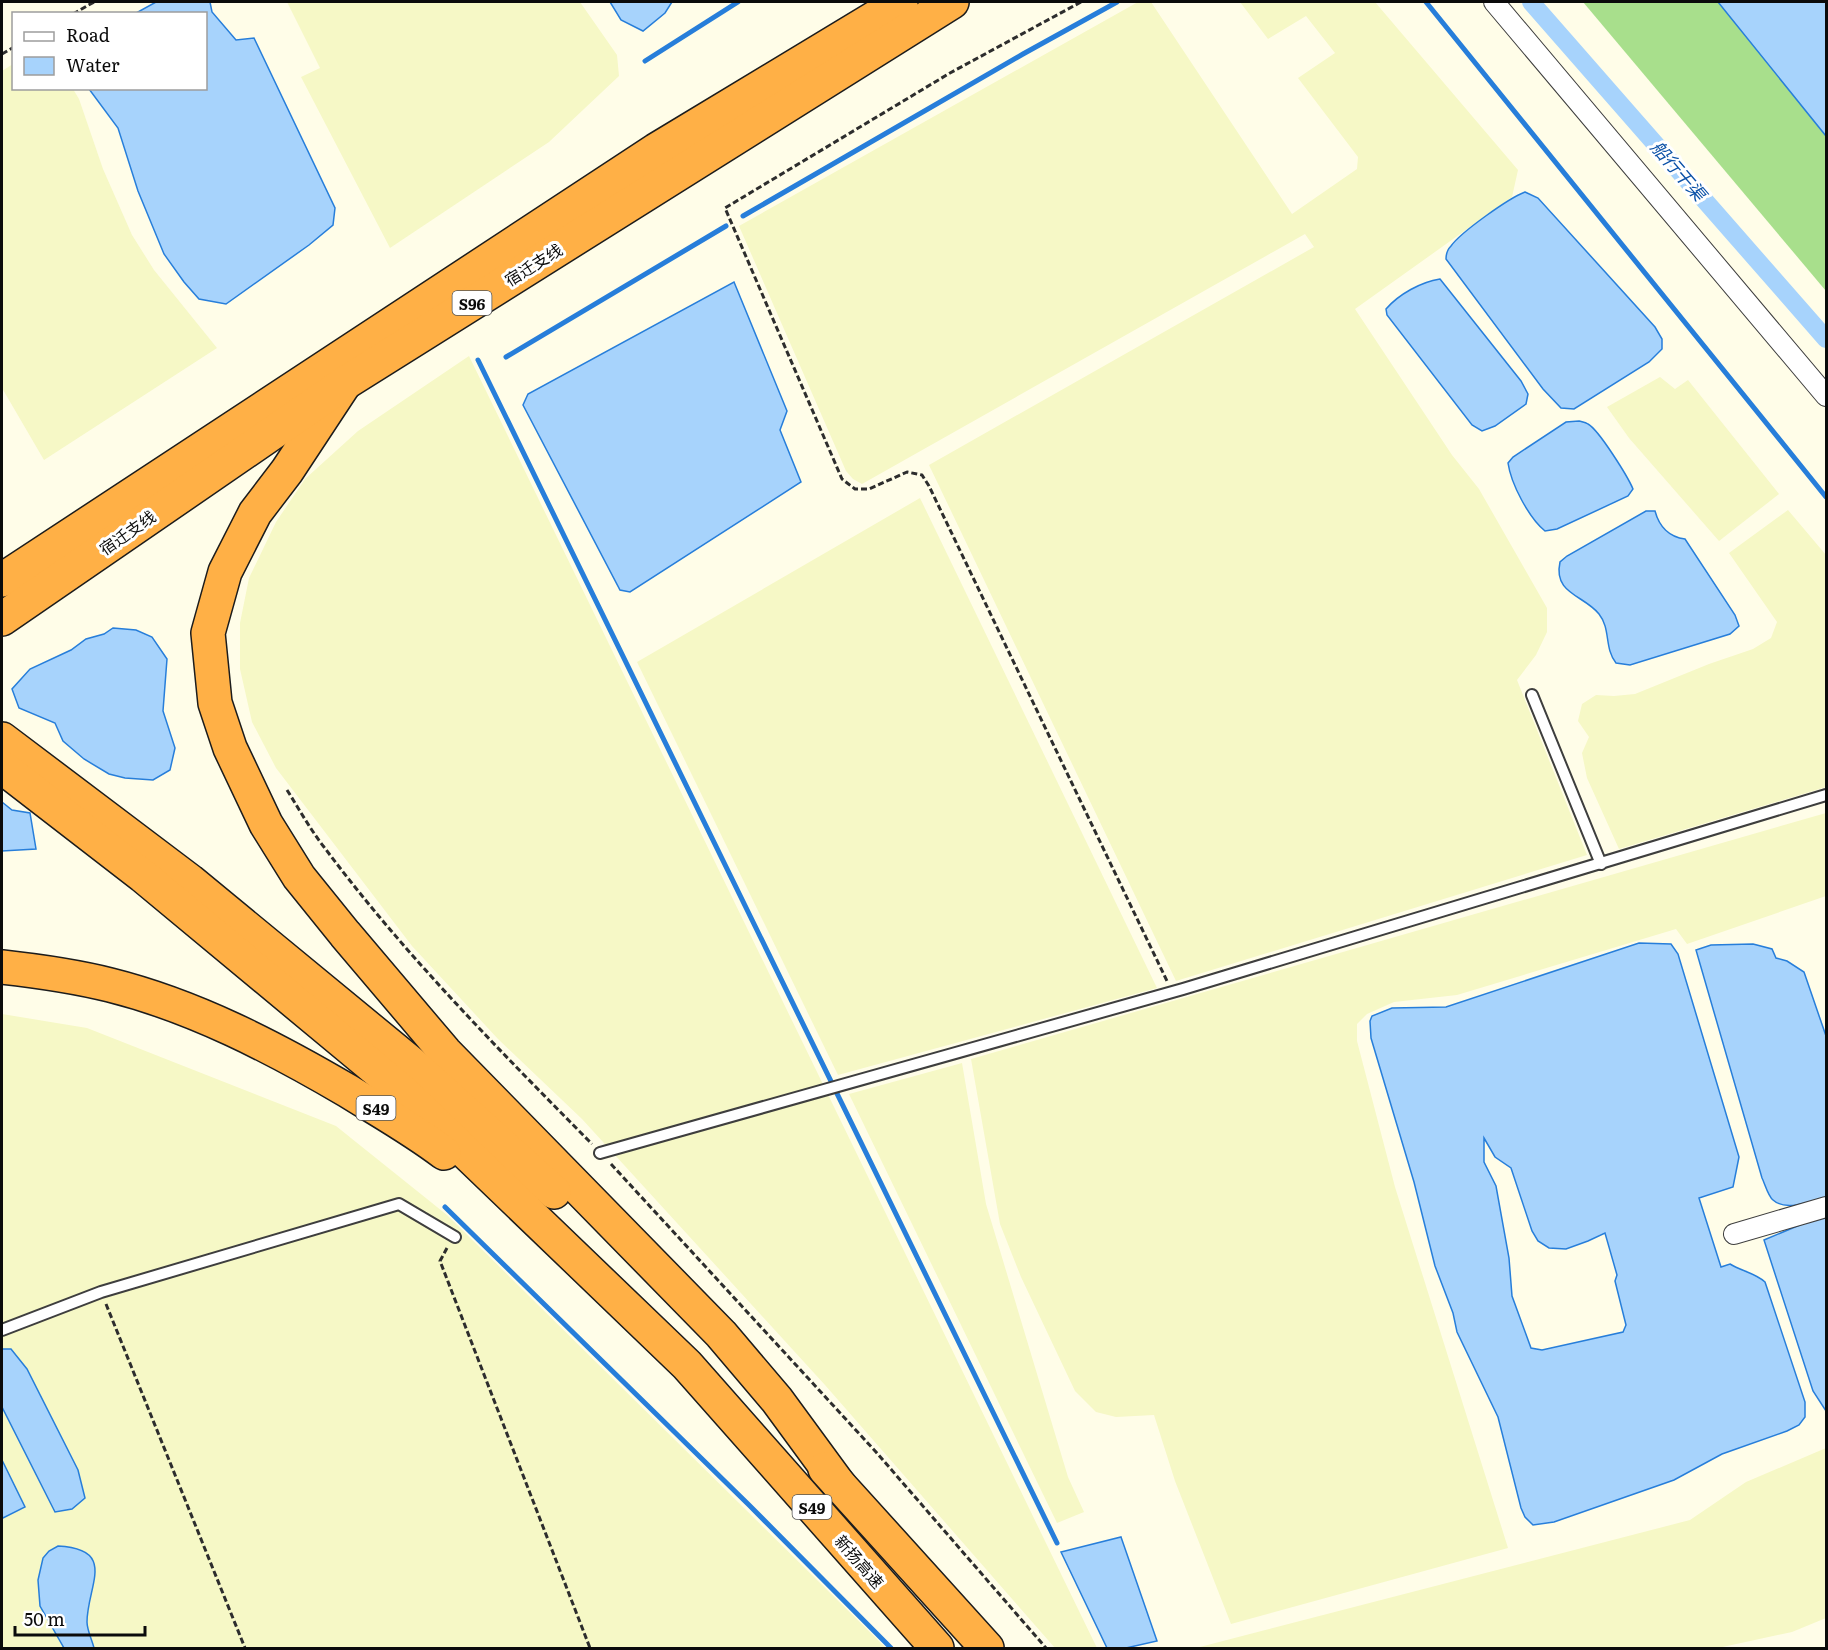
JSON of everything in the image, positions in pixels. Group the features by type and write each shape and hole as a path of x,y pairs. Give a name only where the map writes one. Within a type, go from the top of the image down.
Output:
{"highway":[{"name":"宿迁支线","path":"2,580 656,150 901,2"},
{"name":"宿迁支线","path":"2,619 345,382 952,2"},
{"path":"345,382 255,513 225,572 208,633 216,703 230,748 267,824 299,877 345,934 445,1052 721,1334 777,1400 840,1486"},
{"name":"S49","path":"2,739 190,881 246,945 411,1063 562,1199 710,1345 987,1648"},
{"path":"2,767 143,876 246,945 402,1091 687,1365"},
{"name":"S49","path":"2,967 48,973 122,988 193,1013 253,1039 302,1064 432,1144 477,1179 564,1260 687,1365"},
{"name":"新扬高速","path":"687,1365 937,1648"}],"street":[{"path":"1494,2 1827,396"},
{"path":"1734,1234 1827,1207"}],"lane":[{"path":"1532,695 1600,864"},
{"path":"600,1153 1172,992 1827,795"},
{"path":"2,1330 101,1292 399,1204 455,1237"}],"path":[{"path":"76,12 94,2"},
{"path":"1081,2 950,73 725,208 842,479 855,489 869,489 907,472 922,475 929,486 1172,992"},
{"path":"287,790 322,845 377,915 470,1020 600,1153 876,1452 1046,1648"},
{"path":"455,1237 440,1261 590,1648"},
{"path":"101,1292 245,1648"}],"green space":[{"path":"287,2 580,2 617,55 619,76 549,142 390,248 301,77 320,68"},
{"path":"1138,2 1151,2 1292,214 1357,169 1358,157 1298,78 1335,53 1306,16 1268,39 1240,2 1375,2 1518,170 1512,197 1355,309 1452,455 1479,489 1547,608 1547,632 1536,655 1517,680 1587,855 1176,981 929,465 1314,247 1305,234 862,484 846,471 739,226"},
{"path":"1583,2 1718,2 1826,136 1826,291"},
{"path":"12,65 12,90 74,90 79,99 103,169 132,235 154,270 217,348 44,460 2,388 2,71"},
{"path":"469,356 1097,1648 1055,1648 825,1385 582,1119 498,1039 412,946 276,768 252,722 240,669 240,623 249,578 276,522 305,479 358,431"},
{"path":"1660,377 1675,389 1688,380 1779,494 1719,541 1629,438 1607,407"},
{"path":"920,498 1157,988 838,1075 637,662"},
{"path":"1788,510 1826,555 1826,787 1619,849 1587,778 1582,753 1589,737 1578,721 1582,704 1596,695 1635,694 1753,649 1771,638 1777,622 1729,553"},
{"path":"1826,813 1826,896 1687,944 1676,929 1457,995 1394,1002 1367,1014 1357,1024 1357,1041 1395,1187 1508,1548 1231,1624 1175,1481 1154,1415 1116,1417 1096,1412 1075,1391 1021,1277 1000,1224 971,1059"},
{"path":"2,1014 87,1028 336,1126 447,1215 886,1648 2,1648"},
{"path":"962,1063 986,1204 1068,1477 1084,1512 1057,1523 849,1094"},
{"path":"1826,1448 1826,1618 1792,1632 1718,1648 1196,1648 1690,1520 1746,1482"}],"water":[{"path":"156,2 210,2 212,12 236,40 254,38 335,208 333,225 309,245 226,304 199,299 164,254 138,191 118,128 90,90 207,90 207,12 138,12"},
{"path":"610,2 672,2 665,13 643,31 621,20"},
{"path":"1718,2 1826,2 1826,136"},
{"path":"1525,192 1538,198 1655,327 1662,339 1662,349 1649,362 1574,409 1561,408 1543,389 1446,259 1447,252 1465,232 1497,208"},
{"path":"1440,279 1521,381 1528,394 1526,404 1495,426 1482,431 1472,425 1387,315 1386,309 1404,294 1425,283"},
{"path":"734,282 787,411 780,430 801,482 630,592 620,590 523,405 528,394"},
{"path":"1579,421 1588,424 1599,435 1633,489 1628,496 1557,529 1545,531 1533,518 1522,500 1508,463 1513,457 1566,422"},
{"path":"1646,511 1655,511 1666,530 1674,536 1685,539 1735,615 1739,626 1730,634 1630,665 1616,663 1610,651 1603,620 1593,608 1565,588 1559,573 1560,562"},
{"path":"113,628 136,630 152,637 167,659 163,711 175,748 170,770 153,780 125,778 109,774 84,759 63,741 55,723 19,708 12,689 30,669 71,650 86,639 104,634"},
{"path":"2,802 12,810 30,813 36,849 2,851"},
{"path":"1639,943 1671,944 1678,954 1739,1157 1733,1187 1699,1198 1721,1267 1730,1264 1765,1282 1805,1402 1805,1417 1799,1425 1722,1454 1674,1480 1554,1522 1533,1525 1525,1517 1498,1417 1457,1332 1453,1313 1435,1266 1414,1182 1371,1038 1372,1016 1392,1008 1446,1007","holes":["1484,1138 1495,1157 1511,1168 1532,1231 1538,1241 1549,1248 1566,1249 1605,1233 1617,1275 1615,1281 1626,1325 1623,1332 1542,1350 1531,1348 1512,1296 1509,1258 1496,1186 1484,1162"]},
{"path":"1753,944 1772,949 1776,958 1787,961 1804,972 1826,1036 1826,1197 1799,1204 1778,1203 1771,1198 1762,1178 1696,950 1711,945"},
{"path":"1826,1214 1826,1411 1813,1391 1764,1240"},
{"path":"2,1349 11,1349 27,1369 78,1470 85,1498 72,1509 55,1512 2,1407"},
{"path":"2,1460 25,1507 3,1518 2,1516"},
{"path":"1121,1537 1157,1641 1126,1648 1107,1648 1061,1552"},
{"path":"58,1546 88,1554 94,1562 94,1583 87,1622 94,1648 64,1648 40,1606 38,1580 43,1558"}],"waterway":[{"path":"645,61 738,2"},
{"path":"743,216 1117,2"},
{"path":"1426,2 1826,497"},
{"name":"船行干渠","path":"1531,2 1826,339"},
{"path":"506,357 726,226"},
{"path":"478,360 1057,1543"},
{"path":"445,1207 749,1505 891,1648"}]}
